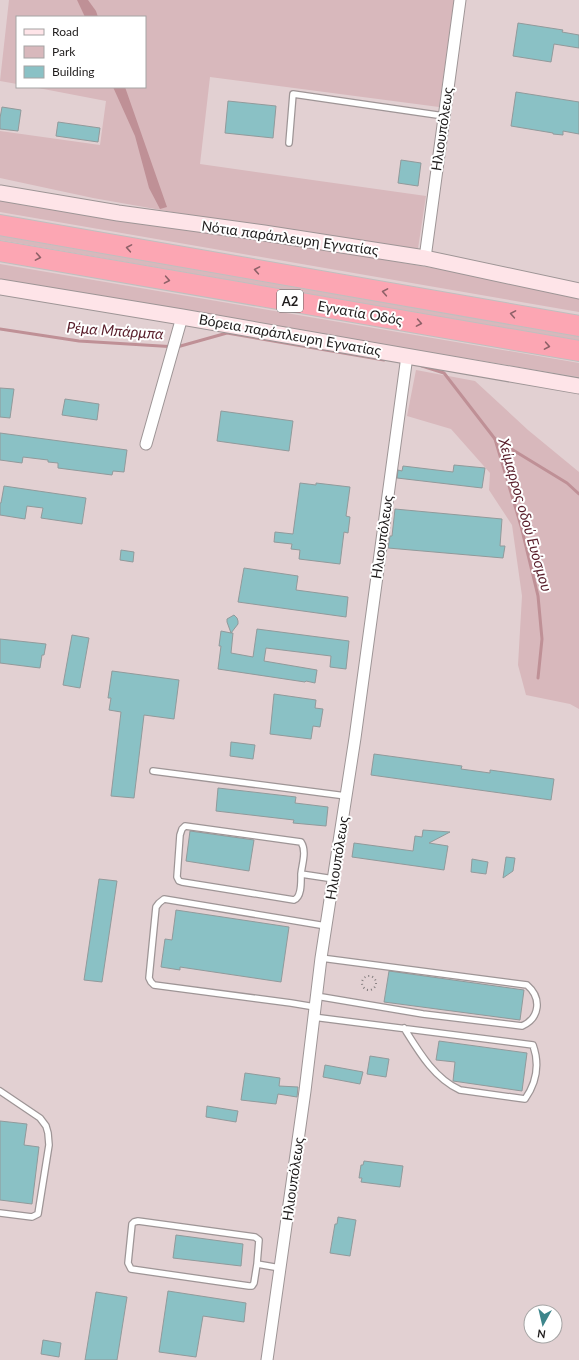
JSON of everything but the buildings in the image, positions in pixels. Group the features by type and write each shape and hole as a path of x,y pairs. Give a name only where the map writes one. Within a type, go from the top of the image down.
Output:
{"highway":[{"name":"Εγνατία Οδός","path":"0,225 579,326"},
{"name":"Εγνατία Οδός","path":"0,251 579,351"}],"street":[{"name":"Ηλιουπόλεως","path":"425,258 460,0"},
{"name":"Νότια παράπλευρη Εγνατίας","path":"0,193 118,213 264,233 425,258 579,291"},
{"name":"Βόρεια παράπλευρη Εγνατίας","path":"0,287 579,386"},
{"path":"146,444 182,317"},
{"name":"Ηλιουπόλεως","path":"267,1360 305,1091 326,926 346,796 407,356"}],"lane":[{"path":"289,143 294,94 444,116"},
{"path":"153,771 346,796"},
{"path":"185,826 301,842 304,846 301,874 299,896 294,900 179,881 177,877 180,835 182,829 185,826"},
{"path":"301,874 334,879"},
{"path":"326,926 164,899 156,908 149,978 154,985 291,1003 315,1007 404,1028 533,1045 537,1066 533,1087 525,1099 460,1090 450,1086 438,1076 404,1028"},
{"path":"315,1007 416,1012 522,1026 527,1024 534,1017 538,1003 534,993 527,985 322,958"},
{"path":"0,1090 40,1118 46,1126 49,1145 38,1214 32,1217 0,1213"},
{"path":"138,1221 255,1237 260,1243 257,1264 254,1284 252,1286 131,1269 128,1263 132,1224 138,1221"},
{"path":"257,1264 280,1268"}],"path":[{"path":"365,977 371,977 376,981 376,985 371,990 363,988 361,983 365,977"}],"shaded area":[{"path":"0,0 579,0 579,1360 0,1360"},
{"path":"77,0 88,0 98,16 85,16"},
{"path":"113,88 125,88 167,207 160,209 149,188 135,136"}],"green space":[{"path":"9,0 454,0 439,107 210,77 200,164 426,196 417,255 93,198 0,178 0,131 100,145 106,101 38,88 146,88 146,16 16,16 16,84 0,81"},
{"path":"0,194 579,293 579,312 0,212"},
{"path":"0,235 579,335 579,341 0,240"},
{"path":"0,264 579,363 579,377 0,281"},
{"path":"416,370 475,381 528,430 579,472 579,709 570,704 526,695 518,665 522,596 512,525 489,490 490,473 451,429 407,416"}],"waterway":[{"name":"Ρέμα Μπάρμπα","path":"0,329 79,341 177,347 227,333 384,360"},
{"name":"Χείμαρρος οδού Ευόσμου","path":"422,366 444,373 495,439 521,526 538,596 542,639 538,678"},
{"path":"495,439 567,483 579,494"}]}
